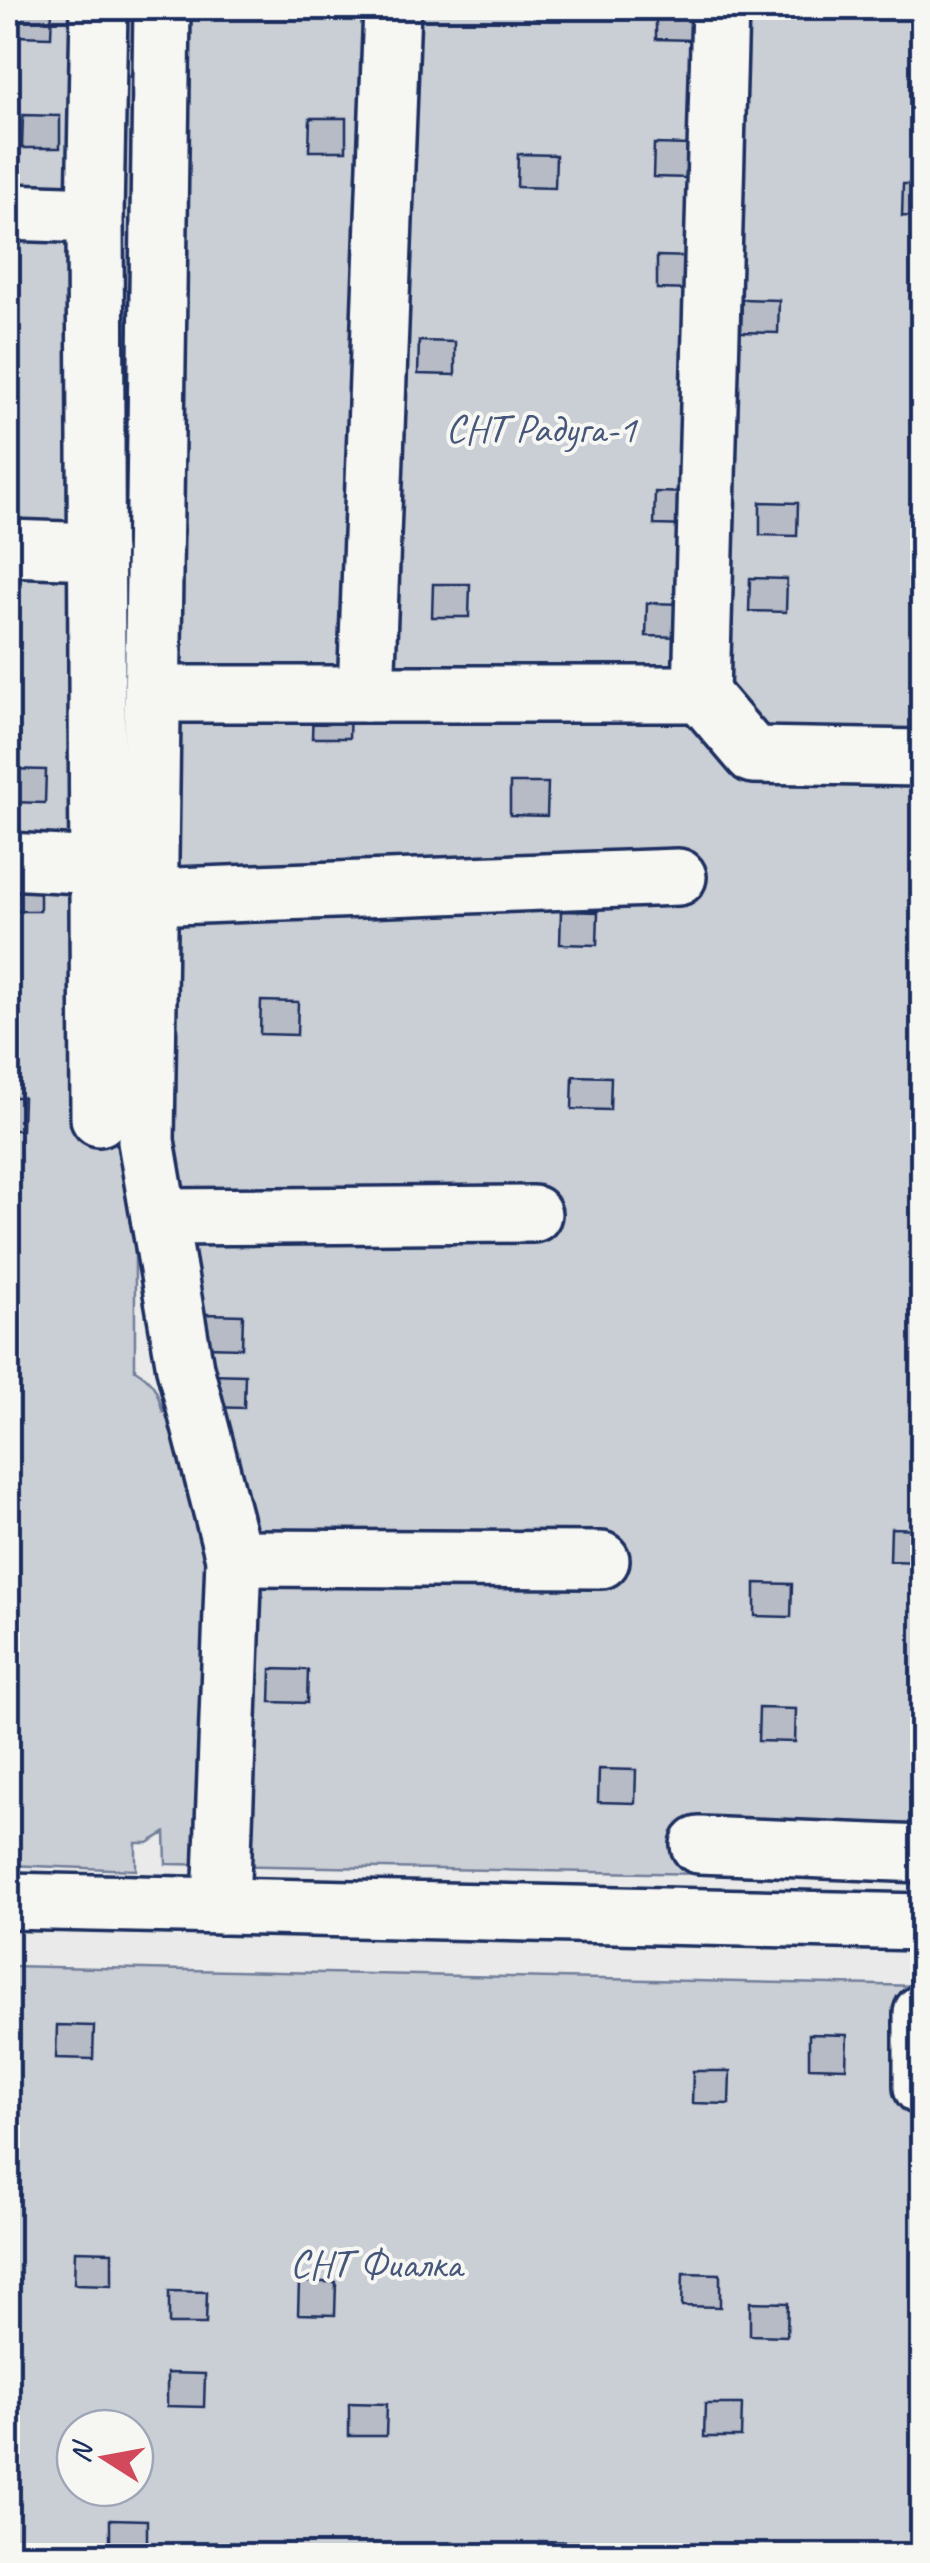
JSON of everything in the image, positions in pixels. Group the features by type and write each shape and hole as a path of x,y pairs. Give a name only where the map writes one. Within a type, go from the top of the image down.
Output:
{"street":[{"path":"99,1118 95,215 100,8"},
{"path":"162,8 146,1141 184,1368 234,1558 222,1906"},
{"path":"366,694 392,8"},
{"path":"720,8 701,694 753,755 922,758"},
{"path":"8,212 95,215"},
{"path":"8,548 96,550"},
{"path":"152,694 701,694"},
{"path":"8,862 98,866"},
{"path":"149,898 678,877"},
{"path":"159,1217 533,1214"},
{"path":"234,1558 600,1560"},
{"path":"699,1845 922,1854"},
{"path":"8,1901 922,1922"},
{"path":"922,2013 922,2087"}],"green space":[{"name":"СНТ Радуга-1","path":"8,8 134,8 135,1370 154,1388 163,1413 159,8 922,8 922,1878 166,1864 165,1833 148,1843 136,1843 136,1870 8,1865"},
{"name":"СНТ Фиалка","path":"8,1966 922,1986 922,2555 8,2555"}],"building":[{"path":"15,8 52,8 51,37 14,36"},
{"path":"656,8 694,8 693,40 656,39"},
{"path":"23,115 60,116 60,148 22,148"},
{"path":"310,118 346,118 346,151 309,151"},
{"path":"654,144 691,145 690,178 653,177"},
{"path":"518,154 556,155 555,188 517,187"},
{"path":"903,184 922,184 922,217 902,216"},
{"path":"657,256 694,257 694,290 657,289"},
{"path":"742,299 779,300 778,333 741,332"},
{"path":"419,341 455,342 455,375 418,374"},
{"path":"655,492 692,493 691,526 654,525"},
{"path":"760,502 798,503 797,536 760,535"},
{"path":"750,578 787,579 786,612 749,611"},
{"path":"433,584 470,584 469,617 432,617"},
{"path":"647,603 684,604 683,637 646,636"},
{"path":"313,705 350,706 349,738 312,738"},
{"path":"8,769 46,770 45,803 8,802"},
{"path":"510,783 548,783 547,816 510,815"},
{"path":"8,878 40,879 40,911 8,911"},
{"path":"561,911 598,912 597,945 560,944"},
{"path":"261,1001 298,1002 297,1035 260,1034"},
{"path":"573,1076 611,1077 610,1110 572,1109"},
{"path":"8,1097 23,1097 22,1130 8,1130"},
{"path":"205,1314 243,1315 242,1348 205,1347"},
{"path":"208,1374 245,1375 244,1408 207,1407"},
{"path":"891,1528 922,1529 922,1562 890,1561"},
{"path":"755,1583 792,1584 791,1617 755,1616"},
{"path":"271,1669 308,1670 307,1703 270,1702"},
{"path":"759,1708 796,1709 795,1742 758,1741"},
{"path":"599,1769 636,1770 635,1803 598,1802"},
{"path":"57,2025 94,2026 93,2059 56,2058"},
{"path":"809,2034 847,2035 846,2068 809,2067"},
{"path":"693,2071 730,2071 729,2104 692,2103"},
{"path":"75,2251 112,2252 112,2285 74,2284"},
{"path":"683,2273 720,2274 720,2307 682,2306"},
{"path":"299,2282 336,2282 335,2315 298,2314"},
{"path":"169,2291 207,2292 206,2324 169,2324"},
{"path":"750,2302 788,2303 787,2336 750,2335"},
{"path":"167,2373 205,2374 204,2407 167,2406"},
{"path":"349,2403 387,2404 386,2436 349,2436"},
{"path":"705,2404 742,2404 741,2437 704,2437"},
{"path":"110,2519 147,2520 147,2553 110,2552"},
{"path":"540,2541 578,2542 577,2556 540,2556"}]}
